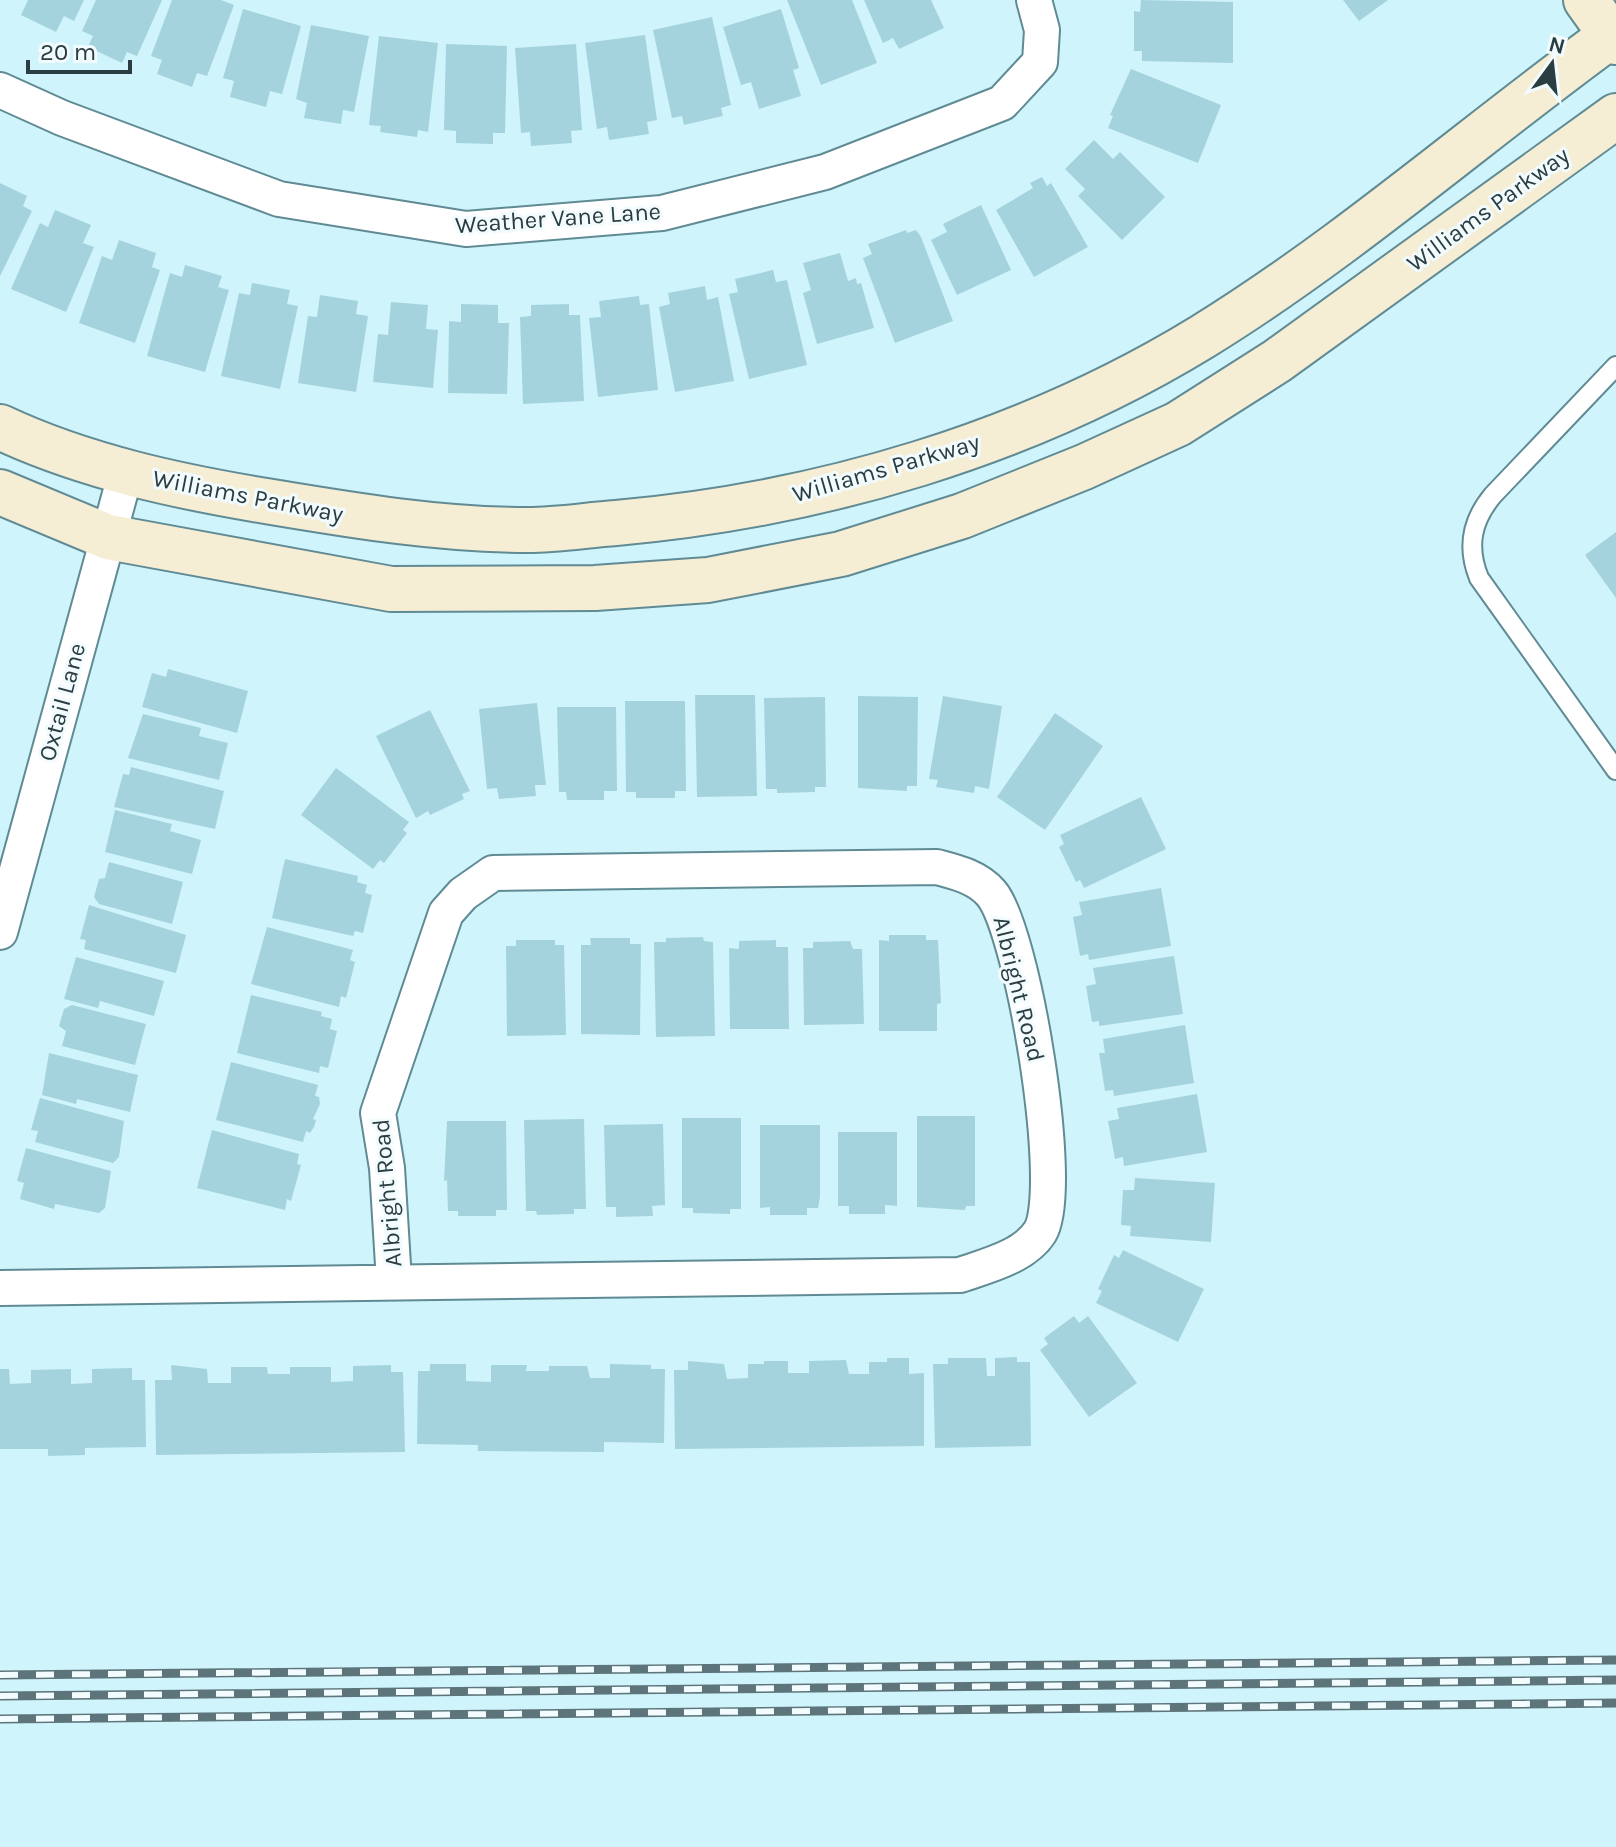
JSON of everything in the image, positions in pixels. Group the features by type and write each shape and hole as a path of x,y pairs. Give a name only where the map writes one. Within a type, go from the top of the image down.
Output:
{"main road":[{"path":"1586,0 1614,36"},
{"name":"Williams Parkway","path":"0,427 33,443 126,472 210,492 373,519 528,530 688,516 839,487 973,445 1105,391 1201,338 1280,286 1614,36"},
{"name":"Williams Parkway","path":"0,492 108,537 391,589 595,588 708,580 841,554 962,516 1084,467 1178,424 1277,361 1616,116"}],"street":[{"name":"Weather Vane Lane","path":"0,90 62,118 279,199 466,229 662,213 825,172 1002,103 1040,62 1042,30 1034,0"},
{"name":"Oxtail Lane","path":"0,932 126,472"},
{"name":"Albright Road","path":"0,1288 960,1275 1009,1257 1040,1232 1050,1185 1039,1065 1005,918 991,893 968,876 937,867 493,873 463,894 446,913 378,1113 387,1168 394,1281"}],"lane":[{"path":"1616,366 1493,495 1477,517 1471,540 1479,578 1616,770"}],"building":[{"path":"28,0 84,0 74,21 64,16 56,32 21,15"},
{"path":"96,0 162,0 137,56 127,52 122,63 88,47 93,36 82,31"},
{"path":"172,0 221,0 234,5 207,76 197,73 192,87 157,74 162,60 151,56"},
{"path":"787,0 852,0 877,63 821,85"},
{"path":"864,0 931,0 944,28 899,49 893,38 883,43"},
{"path":"1141,0 1233,2 1233,63 1142,61 1142,51 1134,51 1134,11 1140,12"},
{"path":"1343,0 1388,0 1359,21"},
{"path":"243,9 301,26 282,94 270,91 266,107 230,97 234,81 223,78"},
{"path":"781,9 799,68 793,70 801,96 759,109 751,82 741,85 723,27"},
{"path":"712,17 731,105 721,108 723,116 684,125 682,116 672,118 653,30"},
{"path":"311,25 369,36 354,112 343,110 341,124 304,118 307,103 296,99"},
{"path":"645,35 657,120 647,122 649,134 609,140 607,127 597,129 585,43"},
{"path":"379,36 438,43 428,132 418,130 417,137 380,132 381,126 369,125"},
{"path":"446,44 507,46 505,133 493,133 493,144 456,143 456,131 444,130"},
{"path":"576,44 582,130 571,131 572,143 531,146 530,132 521,133 515,48"},
{"path":"1131,69 1221,105 1198,163 1108,128 1113,116 1110,115"},
{"path":"1094,140 1113,159 1120,152 1165,197 1122,240 1078,196 1085,189 1065,169"},
{"path":"1042,177 1047,186 1051,183 1088,247 1034,277 996,210 1033,188 1030,183"},
{"path":"0,183 27,196 23,206 32,211 0,276"},
{"path":"981,205 1011,270 957,295 931,240 947,232 943,224"},
{"path":"55,210 91,225 83,243 94,247 66,312 11,289 40,223 48,227"},
{"path":"906,230 907,233 916,230 921,237 953,321 895,343 863,258 872,254 868,244"},
{"path":"119,240 156,253 152,267 160,270 135,343 79,323 102,256 112,260"},
{"path":"840,253 848,281 856,278 857,284 861,283 874,328 817,344 803,293 811,290 803,263"},
{"path":"185,265 222,276 218,287 229,290 205,372 147,356 170,273 182,277"},
{"path":"773,270 776,282 787,280 807,365 749,379 729,294 738,292 735,279"},
{"path":"252,283 290,290 287,304 298,306 280,389 221,376 239,293 250,295"},
{"path":"705,286 707,300 718,297 734,381 675,392 659,307 670,304 668,293"},
{"path":"320,295 358,301 356,314 368,316 356,392 298,383 308,316 317,317"},
{"path":"639,296 640,305 649,304 658,390 598,397 589,318 601,317 599,301"},
{"path":"391,302 428,305 426,329 438,330 433,388 373,382 378,334 388,335"},
{"path":"461,304 498,305 498,323 509,323 507,394 448,393 449,321 461,322"},
{"path":"569,304 569,315 580,315 584,401 523,404 520,317 531,316 531,305"},
{"path":"1616,532 1616,598 1585,555"},
{"path":"168,669 248,691 237,733 142,707 152,673 166,677"},
{"path":"695,695 755,695 757,796 697,797"},
{"path":"858,696 918,697 917,786 907,786 907,791 858,788"},
{"path":"943,696 1002,706 989,789 975,786 974,793 936,787 938,780 929,779"},
{"path":"825,697 826,787 815,787 815,792 777,793 777,789 766,789 764,698"},
{"path":"625,701 685,701 686,791 675,791 675,798 636,798 636,792 626,792"},
{"path":"537,703 546,785 535,785 536,796 499,799 497,788 487,789 479,709"},
{"path":"557,707 616,707 617,791 604,791 604,800 567,800 566,792 559,792"},
{"path":"430,710 470,791 462,794 464,799 416,818 376,736"},
{"path":"1055,713 1103,746 1045,830 997,797"},
{"path":"143,714 201,728 199,736 228,743 219,780 128,758"},
{"path":"131,767 224,791 215,829 114,807 123,774 129,775"},
{"path":"336,768 409,822 403,830 407,833 384,863 380,860 373,869 301,815"},
{"path":"1141,797 1166,849 1084,888 1080,880 1076,882 1059,847 1064,844 1060,835"},
{"path":"115,810 172,824 170,831 201,840 192,874 105,852"},
{"path":"285,859 358,876 357,882 367,885 365,893 372,895 363,933 355,931 353,936 272,918"},
{"path":"109,862 183,882 172,924 99,904 94,897 99,879 105,878"},
{"path":"1161,888 1171,946 1089,960 1088,954 1080,956 1073,917 1082,915 1079,902"},
{"path":"89,905 186,935 176,973 84,949 86,940 80,939"},
{"path":"267,927 353,950 350,960 355,962 346,998 341,996 339,1007 251,984"},
{"path":"889,935 926,935 926,940 938,940 941,1003 937,1004 937,1031 879,1031 879,940 889,941"},
{"path":"703,937 704,941 713,942 715,1036 656,1037 654,942 666,942 666,938"},
{"path":"590,938 630,938 630,944 641,944 640,1035 581,1034 581,945 591,945"},
{"path":"516,940 555,940 555,945 564,945 566,1035 507,1036 506,946 516,946"},
{"path":"776,940 776,947 788,947 789,1029 730,1029 729,948 739,949 739,941"},
{"path":"850,941 853,949 862,949 864,1024 804,1025 803,948 813,948 813,942"},
{"path":"1174,956 1183,1014 1099,1026 1099,1021 1092,1022 1086,986 1096,984 1093,968"},
{"path":"76,957 164,981 154,1016 100,1001 98,1008 64,999"},
{"path":"251,995 322,1012 321,1016 332,1019 330,1029 337,1031 328,1068 320,1066 319,1073 237,1053"},
{"path":"72,1005 146,1024 135,1065 62,1046 66,1031 59,1026 64,1009"},
{"path":"1185,1025 1194,1083 1114,1096 1113,1090 1105,1091 1099,1053 1105,1053 1103,1039"},
{"path":"49,1053 138,1075 130,1112 77,1099 76,1104 42,1095"},
{"path":"231,1062 318,1085 315,1096 319,1097 320,1104 313,1119 316,1120 310,1133 306,1131 303,1142 216,1120"},
{"path":"1197,1094 1207,1152 1124,1166 1123,1157 1115,1159 1108,1121 1119,1119 1117,1108"},
{"path":"40,1098 124,1121 119,1157 113,1163 35,1142 38,1131 31,1130"},
{"path":"917,1116 975,1116 975,1206 966,1206 965,1210 917,1207"},
{"path":"682,1118 741,1118 741,1209 730,1209 730,1214 693,1213 693,1208 682,1208"},
{"path":"584,1119 586,1209 574,1209 574,1214 537,1215 536,1211 526,1211 524,1120"},
{"path":"447,1121 506,1121 507,1210 496,1210 496,1216 458,1216 458,1211 448,1211 447,1180 444,1181"},
{"path":"663,1124 665,1205 652,1206 653,1216 616,1217 616,1207 606,1207 604,1125"},
{"path":"760,1125 820,1125 820,1197 818,1208 807,1208 807,1215 770,1215 770,1207 760,1208"},
{"path":"212,1130 299,1154 297,1164 301,1165 291,1201 287,1199 285,1210 197,1188"},
{"path":"838,1132 897,1132 897,1206 885,1205 885,1214 849,1214 849,1206 838,1206"},
{"path":"26,1148 111,1171 105,1208 99,1213 55,1204 54,1209 20,1199 24,1183 17,1181"},
{"path":"1135,1178 1215,1183 1211,1242 1130,1236 1131,1226 1121,1225 1123,1190 1134,1190"},
{"path":"1123,1250 1204,1289 1178,1342 1096,1303 1102,1291 1098,1289 1114,1255 1119,1258"},
{"path":"1074,1316 1079,1323 1088,1316 1137,1383 1089,1417 1040,1350 1048,1344 1044,1338"},
{"path":"1017,1357 1017,1362 1030,1362 1031,1446 935,1448 933,1364 948,1364 948,1358 986,1358 987,1376 995,1376 995,1358"},
{"path":"887,1358 909,1358 909,1374 924,1373 924,1446 675,1449 674,1370 688,1370 688,1361 724,1364 727,1379 748,1378 748,1364 764,1364 764,1361 788,1361 788,1373 809,1373 809,1361 846,1360 849,1374 869,1374 869,1362 887,1362"},
{"path":"430,1364 466,1364 466,1381 491,1382 491,1365 527,1365 526,1371 549,1371 549,1366 587,1366 590,1378 610,1378 610,1364 651,1365 651,1369 665,1369 664,1443 604,1442 604,1452 478,1451 478,1445 417,1444 418,1371 430,1371"},
{"path":"171,1365 207,1369 208,1383 231,1383 231,1367 267,1367 268,1374 290,1374 290,1367 331,1367 331,1382 353,1381 353,1366 391,1365 391,1372 403,1372 405,1452 156,1455 155,1380 172,1380"},
{"path":"132,1368 132,1380 145,1380 146,1447 85,1448 85,1455 48,1456 48,1449 0,1449 0,1369 9,1369 10,1384 31,1383 31,1370 71,1369 71,1384 92,1383 92,1369"}],"railway":[{"path":"0,1675 1616,1660"},
{"path":"0,1696 1616,1680"},
{"path":"0,1719 1616,1703"}]}
